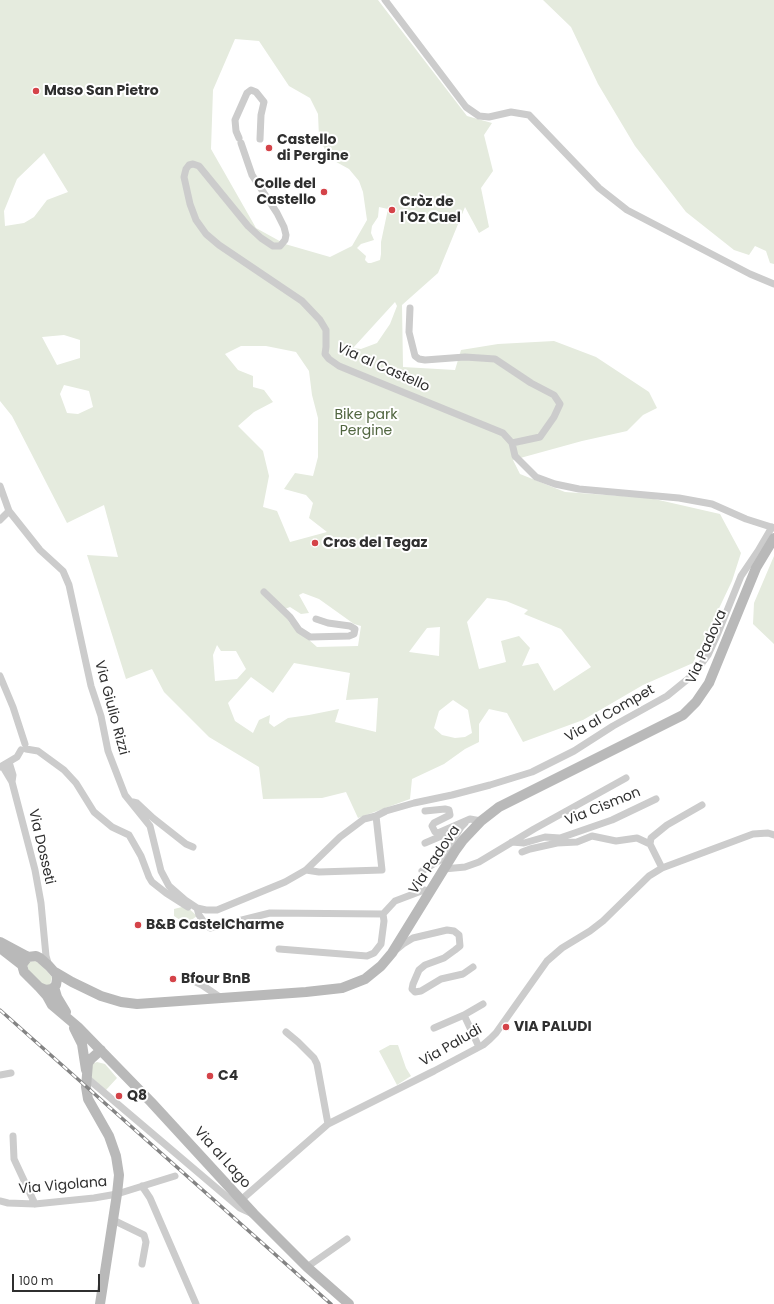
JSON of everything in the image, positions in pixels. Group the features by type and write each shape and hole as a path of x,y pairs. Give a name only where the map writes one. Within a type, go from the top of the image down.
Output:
{"main road":[{"name":"Via Padova","path":"27,959 40,958 52,969 72,982 101,996 121,1002 137,1004 221,999 342,988 365,979 381,966 392,953 463,840 481,821 499,807 676,718 683,714 696,702 709,683 756,568 774,538"},
{"path":"0,942 27,959"},
{"path":"0,948 27,959"},
{"path":"27,959 24,972 47,996 52,1005 78,1028"},
{"path":"52,969 58,979 56,985 60,1003 78,1028"},
{"name":"Via Padova","path":"39,987 46,990 56,985 72,982"},
{"path":"66,1018 80,1039 87,1078"},
{"name":"Via al Lago","path":"78,1028 180,1132 254,1214 307,1267 349,1304"},
{"path":"84,1057 86,1052 91,1047 99,1049 88,1063 86,1087 88,1099 109,1136 116,1156 119,1175 100,1304"},
{"path":"338,1295 345,1304"}],"street":[{"path":"385,0 466,107 479,116 489,117 511,112 529,115 599,188 627,210 750,274 774,284"},
{"name":"Via al Castello","path":"260,139 261,115 264,102 254,91 250,90 247,93 235,120 236,127 242,141 252,176 277,213 284,227 286,235 285,240 280,246 273,246 261,238 248,226 199,166 191,164 184,173 184,177 196,220 206,234 219,245 302,301 320,320 326,330 327,338 325,354 329,359 339,366 503,433 512,443 515,456 536,477 555,484 579,489 685,499 712,504 746,519 773,527"},
{"path":"410,308 409,332 415,356 419,359 425,360 465,357 494,359 531,383 554,395 560,404 554,417 540,437 512,443"},
{"name":"Via Giulio Rizzi","path":"0,486 9,511 40,550 63,571 69,585 91,686 101,716 108,751 125,796 131,801 150,826 161,872 169,886 197,908"},
{"path":"0,520 9,511"},
{"name":"Via al Compet","path":"197,908 217,910 285,882 306,870 346,832 364,819 376,816 386,811 490,786 532,772 574,751 613,726 667,696 694,674 708,656 741,576 773,527"},
{"path":"264,592 290,617 299,630 310,637 349,636 354,634 355,629 350,626 333,624 316,619"},
{"path":"0,676 13,707 24,747"},
{"path":"4,765 17,757 24,747"},
{"path":"24,747 38,751 64,770 76,783 94,812 112,826 129,835 141,856 152,882 166,893 192,909 197,908 199,915 210,928 270,913 383,914 395,901 424,890 430,891"},
{"name":"Via Dosseti","path":"4,765 12,782 35,870 41,903 46,956 52,969"},
{"name":"Via Cismon","path":"444,869 466,867 479,862 626,778"},
{"name":"Via Cismon","path":"512,842 524,843 545,837 560,838 612,820 656,799"},
{"path":"131,801 137,802 153,818 186,844 193,846"},
{"path":"662,868 650,844 651,838 657,832 702,805"},
{"path":"425,811 444,809 449,810 450,814 434,823 432,826 435,832 438,833 470,819 481,821"},
{"path":"306,870 319,872 382,870 376,816"},
{"path":"422,871 440,860 461,827 470,819"},
{"path":"425,843 461,827"},
{"name":"Via Paludi","path":"241,1200 328,1124 479,1047 496,1034 547,961 562,948 590,931 603,921 649,876 662,868 754,834 768,833 774,835"},
{"path":"522,852 557,844 577,842 592,836 616,841 637,838 650,844"},
{"path":"279,949 367,956 374,953 381,944 384,921 383,914"},
{"path":"392,953 413,938 447,930 454,931 460,935 460,946 444,958 425,965 419,970 412,989 416,992 421,991 442,978 463,974 473,967"},
{"path":"27,959 40,949 44,937"},
{"path":"190,979 202,984 221,999"},
{"path":"434,1028 464,1015 483,1004"},
{"path":"464,1015 479,1047"},
{"path":"286,1032 314,1058 328,1124"},
{"path":"0,1075 11,1073"},
{"path":"87,1078 240,1208 254,1214"},
{"path":"13,1136 14,1159 35,1204"},
{"name":"Via Vigolana","path":"0,1201 8,1203 35,1204 94,1198 117,1194 175,1176"},
{"path":"142,1186 150,1198 196,1304"},
{"path":"113,1220 144,1235 146,1242 142,1264"},
{"path":"307,1267 347,1240"}],"green space":[{"name":"Bike park Pergine","path":"0,0 378,0 467,116 492,123 484,135 493,171 481,188 489,227 479,233 465,207 438,273 402,305 403,367 455,370 461,350 498,344 554,341 596,357 649,392 657,408 643,415 627,431 582,441 513,460 520,474 565,492 650,498 720,514 741,553 732,581 693,663 643,685 583,720 523,742 507,713 489,709 479,724 479,742 465,749 444,764 412,779 410,799 358,818 346,792 322,798 263,799 259,767 209,737 164,692 152,669 126,679 87,555 118,557 104,505 67,523 12,416 0,401","holes":["235,39 259,41 289,86 310,98 318,114 319,137 329,158 349,169 359,181 363,192 367,220 352,246 330,257 285,244 256,228 211,149 213,90","44,153 68,192 47,200 34,217 24,223 5,226 4,211 17,179","379,207 388,209 381,242 380,260 368,263 365,260 366,256 357,248 361,244 374,240 371,233 372,226 378,217","395,302 397,306 390,324 377,343 361,349 353,348","64,335 80,340 80,358 57,365 42,337","241,346 266,346 296,352 309,371 312,395 318,418 318,457 313,476 295,473 284,489 306,495 313,503 309,518 327,532 290,542 277,511 263,507 269,476 263,451 238,426 254,412 273,402 264,390 253,387 253,376 238,370 225,354","64,385 89,391 93,407 78,414 67,413 60,394","303,593 319,599 354,624 361,626 358,646 317,647 289,622 285,609 290,607 301,614 309,613 299,595","487,598 506,601 528,610 524,614 561,629 591,667 554,691 538,663 522,666 530,648 519,636 501,641 506,662 479,669 467,622","440,627 439,656 409,652 427,628","217,645 221,651 236,651 246,669 237,679 215,681 213,655","294,663 350,673 346,700 378,698 376,732 335,722 339,709 288,718 274,727 269,723 270,715 259,720 253,733 235,721 228,703 251,677 273,693","453,700 468,710 472,733 465,737 455,738 442,735 434,728 439,711"]},
{"path":"543,0 774,0 774,264 770,263 766,251 755,246 749,255 734,250 686,212 635,146 598,84 571,27"},
{"path":"774,556 774,644 753,624 754,603"},
{"path":"186,906 197,916 190,921 180,920 174,916 174,909"},
{"path":"35,961 41,964 52,977 50,985 43,985 30,974 27,965 29,962"},
{"path":"390,1045 398,1045 406,1068 411,1076 397,1085 379,1051"},
{"path":"97,1062 105,1064 117,1078 106,1090 92,1078 92,1064"}],"railway":[{"path":"0,1010 331,1304"}],"place":[{"name":"Maso San Pietro","path":"36,91"},
{"name":"Castello di Pergine","path":"269,148"},
{"name":"Colle del Castello","path":"324,192"},
{"name":"Cròz de l'Oz Cuel","path":"392,210"},
{"name":"Cros del Tegaz","path":"315,543"},
{"name":"B&B CastelCharme","path":"138,925"},
{"name":"Bfour BnB","path":"173,979"},
{"name":"VIA PALUDI","path":"506,1027"},
{"name":"C4","path":"210,1076"},
{"name":"Q8","path":"119,1096"}]}
